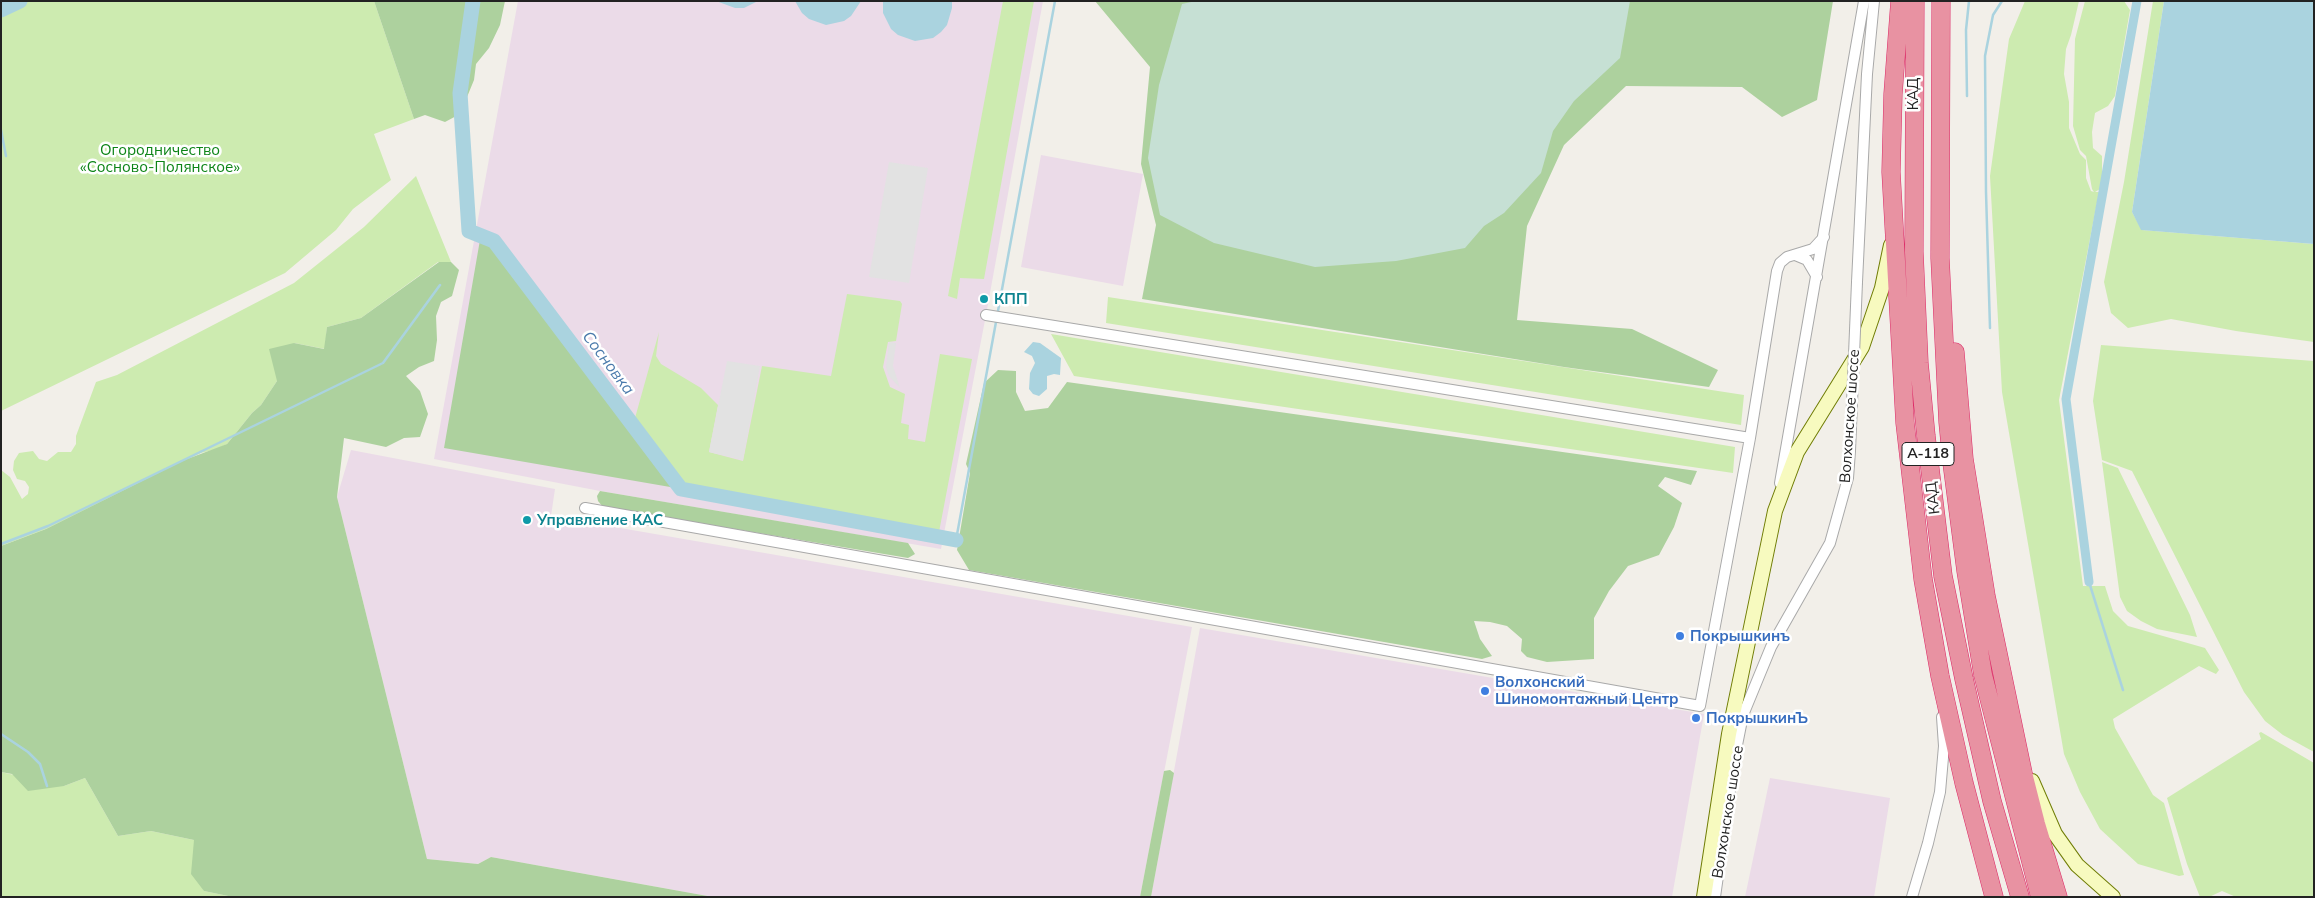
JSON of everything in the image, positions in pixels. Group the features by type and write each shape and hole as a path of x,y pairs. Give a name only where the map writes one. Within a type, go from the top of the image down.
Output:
{"highway":[{"path":"1900,1 1893,104 1891,172 1904,424 1923,579 1940,676 1964,783 1994,897"},
{"name":"КАД","path":"1915,1 1914,252 1919,363 1927,445 1943,576 1964,679 1992,801 2020,897"},
{"name":"КАД","path":"1941,1 1940,222 1948,422 1966,571 1983,675 2040,897"},
{"path":"1940,222 1959,380 1964,459 1986,596 2012,724 2036,824 2058,897"}],"main road":[{"path":"1775,511 1797,452 1862,347 1882,288 1893,232"},
{"name":"Волхонское шоссе","path":"1704,897 1729,734 1775,511"},
{"path":"2012,724 2041,805 2055,834 2077,865 2113,897"}],"street":[{"name":"Волхонское шоссе","path":"1775,511 1864,1"},
{"name":"Волхонское шоссе","path":"1715,897 1735,755 1743,715 1771,647 1830,543 1848,478 1867,74 1874,1"},
{"path":"585,508 1700,706 1750,438 1780,263 1787,257 1817,246 1824,237"},
{"path":"1795,255 1807,260 1817,278"},
{"path":"986,315 1750,438"},
{"path":"1912,897 1936,811 1943,767 1940,676"}],"shaded area":[{"path":"518,1 1043,1 941,549 600,491 434,459"},
{"path":"1041,155 1143,174 1123,286 1021,267"},
{"path":"889,162 928,168 909,283 869,277"},
{"path":"889,342 896,343 893,366 900,388 889,376 886,367"},
{"path":"727,361 760,366 743,460 709,452"},
{"path":"351,450 555,489 551,516 1192,627 1140,897 713,897 491,857 478,864 427,859 337,497"},
{"path":"1200,628 1704,714 1672,897 1151,897"},
{"path":"1770,778 1890,798 1874,897 1745,897"}],"green space":[{"name":"Огородничество «Сосново-Полянское»","path":"1,1 374,1 414,119 374,134 391,180 353,209 336,230 285,273 1,411"},
{"path":"374,1 505,1 500,25 489,48 476,64 474,80 460,114 445,122 425,115 414,119"},
{"path":"1003,1 1034,1 984,279 960,278 957,299 948,296"},
{"path":"1095,1 1833,1 1817,100 1782,117 1742,87 1626,86 1564,145 1527,226 1517,320 1632,329 1718,370 1709,387 1564,367 1142,299 1156,225 1141,164 1150,67"},
{"path":"1196,1 1630,1 1620,58 1574,101 1553,131 1541,173 1504,213 1484,226 1465,248 1396,261 1315,267 1214,243 1160,215 1148,158 1159,85 1182,4"},
{"path":"2025,1 2079,1 2066,49 2064,74 2069,102 2069,128 2080,154 2086,160 2086,178 2091,191 2094,192 2086,156 2080,150 2073,126 2075,39 2085,1 2124,1 2130,10 2115,96 2108,106 2095,113 2092,132 2093,148 2102,156 2102,175 2100,189 2095,192 2099,192 2059,400 2083,586 2105,586 2113,611 2128,626 2205,648 2219,670 2216,674 2199,666 2113,719 2115,728 2153,795 2164,803 2184,875 2179,876 2138,864 2100,829 2080,792 2064,754 2002,392 1990,176 2009,39"},
{"path":"2153,1 2164,1 2132,212 2142,230 2314,244 2314,342 2236,331 2171,319 2128,328 2111,313 2104,282 2124,182"},
{"path":"416,176 451,262 438,262 361,318 327,327 325,349 294,343 277,381 261,405 252,413 227,444 201,453 46,529 1,546 1,470 10,477 22,499 28,494 29,487 25,481 17,479 13,470 14,461 19,453 33,451 39,459 47,461 58,452 71,452 76,444 76,436 96,382 117,375 294,283 364,227"},
{"path":"481,234 676,488 444,448"},
{"path":"439,262 451,262 459,270 452,296 441,302 436,316 437,340 434,361 419,367 406,376 420,391 428,414 420,437 404,438 386,447 344,438 337,497 427,859 478,864 491,857 713,897 233,897 204,891 191,874 194,840 151,831 118,836 85,778 64,786 28,791 12,774 1,772 1,546 46,529 182,461 227,444 252,413 261,405 277,381 269,349 294,343 324,349 327,327 361,318"},
{"path":"847,294 900,301 902,304 896,341 888,342 883,367 890,387 905,394 901,423 909,425 908,439 925,442 940,354 972,359 939,532 688,487 635,418 659,332 656,356 661,364 701,388 718,405 709,452 743,461 762,366 831,376"},
{"path":"1108,297 1744,395 1741,425 1106,323"},
{"path":"1051,334 1735,447 1733,473 1074,376"},
{"path":"2101,345 2314,361 2314,752 2283,735 2265,721 2244,692 2132,471 2102,460 2093,401"},
{"path":"998,370 1016,371 1016,392 1025,411 1048,408 1067,382 1697,471 1691,485 1665,477 1658,486 1682,503 1674,527 1659,555 1628,566 1609,591 1594,618 1594,659 1547,662 1527,657 1521,651 1522,639 1507,626 1474,621 1480,639 1492,656 1482,659 969,570 957,550 970,473 966,464 984,383"},
{"path":"2102,462 2118,468 2190,615 2197,637 2157,629 2127,611 2120,597"},
{"path":"600,491 908,543 915,554 908,558 603,507 598,501 597,496"},
{"path":"2261,732 2314,763 2314,897 2236,897 2222,891 2209,897 2200,897 2187,864 2167,798 2261,739 2259,733"},
{"path":"1170,770 1174,773 1151,897 1140,897 1164,771"},
{"path":"1,772 64,786 85,778 118,836 151,831 194,840 204,891 233,897 1,897"}],"water":[{"path":"716,1 758,1 744,8 735,8"},
{"path":"795,1 861,1 851,16 844,21 826,25 809,19 802,13"},
{"path":"883,1 952,1 952,8 947,25 941,32 933,38 915,41 898,35 891,29 883,13"},
{"path":"2164,1 2314,1 2314,244 2141,230 2132,212"},
{"path":"1033,342 1040,343 1061,358 1060,375 1047,376 1047,389 1039,396 1033,394 1029,389 1030,373 1035,363 1032,356 1024,352"}],"waterway":[{"name":"Сосновка","path":"1,10 20,1"},
{"name":"Сосновка","path":"473,1 460,93 469,231 494,241 681,489 956,540"},
{"path":"998,311 1055,1"},
{"path":"1967,96 1966,30 1969,1"},
{"path":"1990,328 1985,56 1993,15 2002,1"},
{"path":"2089,582 2066,399 2137,1"},
{"path":"1,130 6,156"},
{"path":"1,544 48,526 383,363 440,285"},
{"path":"956,540 996,322"},
{"path":"2089,582 2123,690"},
{"path":"1,734 28,752 40,764 47,786"}],"place":[{"name":"КПП","path":"984,299"},
{"name":"Управление КАС","path":"527,520"},
{"name":"Покрышкинъ","path":"1680,636"},
{"name":"Волхонский Шиномонтажный Центр","path":"1485,691"},
{"name":"ПокрышкинЪ","path":"1696,718"}]}
